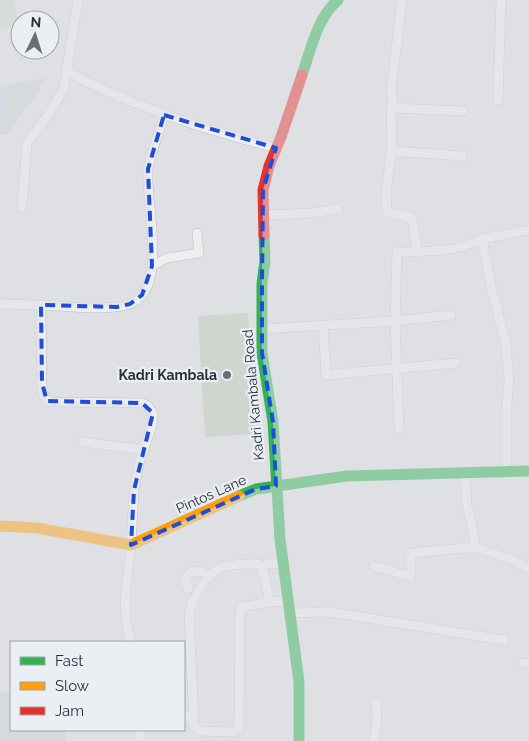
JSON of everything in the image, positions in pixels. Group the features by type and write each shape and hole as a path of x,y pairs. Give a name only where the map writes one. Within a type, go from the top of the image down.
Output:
{"street":[{"path":"22,207 27,143 47,117 64,88 78,0"},
{"name":"Kadri Kambala Road","path":"299,741 299,682 283,563 276,486 273,422 262,353 262,284 265,261 263,190 269,166 319,26 330,7 338,0"},
{"path":"402,0 391,108 391,151 386,195 387,212 412,218 417,251"},
{"path":"498,100 501,0"},
{"path":"67,72 103,90 164,115 206,130 276,148"},
{"path":"391,108 463,111"},
{"path":"0,304 106,307 130,304 142,296 146,289 152,266 148,169 164,115"},
{"path":"391,151 463,156"},
{"path":"264,215 312,213 338,209"},
{"path":"399,428 395,321 397,252 444,251 473,244 482,239 529,230"},
{"path":"152,266 167,258 199,253 197,233"},
{"path":"482,239 492,290 506,344 509,380 507,470"},
{"path":"41,305 42,383 44,397 47,401 142,402 153,413 153,422 134,490 125,600 130,641"},
{"path":"262,329 395,321 451,315"},
{"path":"323,325 326,375 456,363"},
{"path":"83,442 144,450"},
{"name":"Pintos Lane","path":"131,545 256,490 276,486 347,476 507,470 529,471"},
{"path":"465,472 467,508 475,547"},
{"path":"0,526 36,528 131,545"},
{"path":"374,566 411,577 411,554 475,547 510,559 529,568"},
{"path":"268,564 283,563"},
{"path":"270,602 262,566 258,564 223,567 211,575 194,598 189,615 194,724 200,731 231,732 239,728 240,610 244,605 288,601"},
{"path":"188,589 185,580 189,573 198,571 211,575"},
{"path":"290,613 330,612 504,640"},
{"path":"374,741 377,720 376,703"},
{"path":"185,716 194,720"}],"highlighted area":[{"path":"164,115 276,148 263,190 262,353 273,422 276,486 256,489 131,545 134,490 153,413 142,403 47,401 42,383 41,305 117,307 130,304 142,295 152,266 148,169"}],"shaded area":[{"path":"0,0 13,0 16,10 10,10 10,27 0,29"},
{"path":"45,78 40,90 6,135 0,134 0,86"},
{"path":"7,88 23,89 20,117 4,117"},
{"name":"Kadri Kambala","path":"248,313 255,434 205,437 198,316"},
{"path":"0,693 10,693 10,731 65,731 66,741 0,741"}],"traffic: fast":[{"path":"302,75 320,25 331,7 338,0"},
{"path":"264,235 262,353 273,422 280,539 299,682 299,741"},
{"path":"239,496 256,489 347,476 529,471"}],"traffic: slow":[{"path":"0,526 37,528 131,545 239,496"}],"traffic: jam":[{"path":"264,235 263,190 269,166 302,75"}],"place":[{"name":"Kadri Kambala","path":"227,375"}]}
